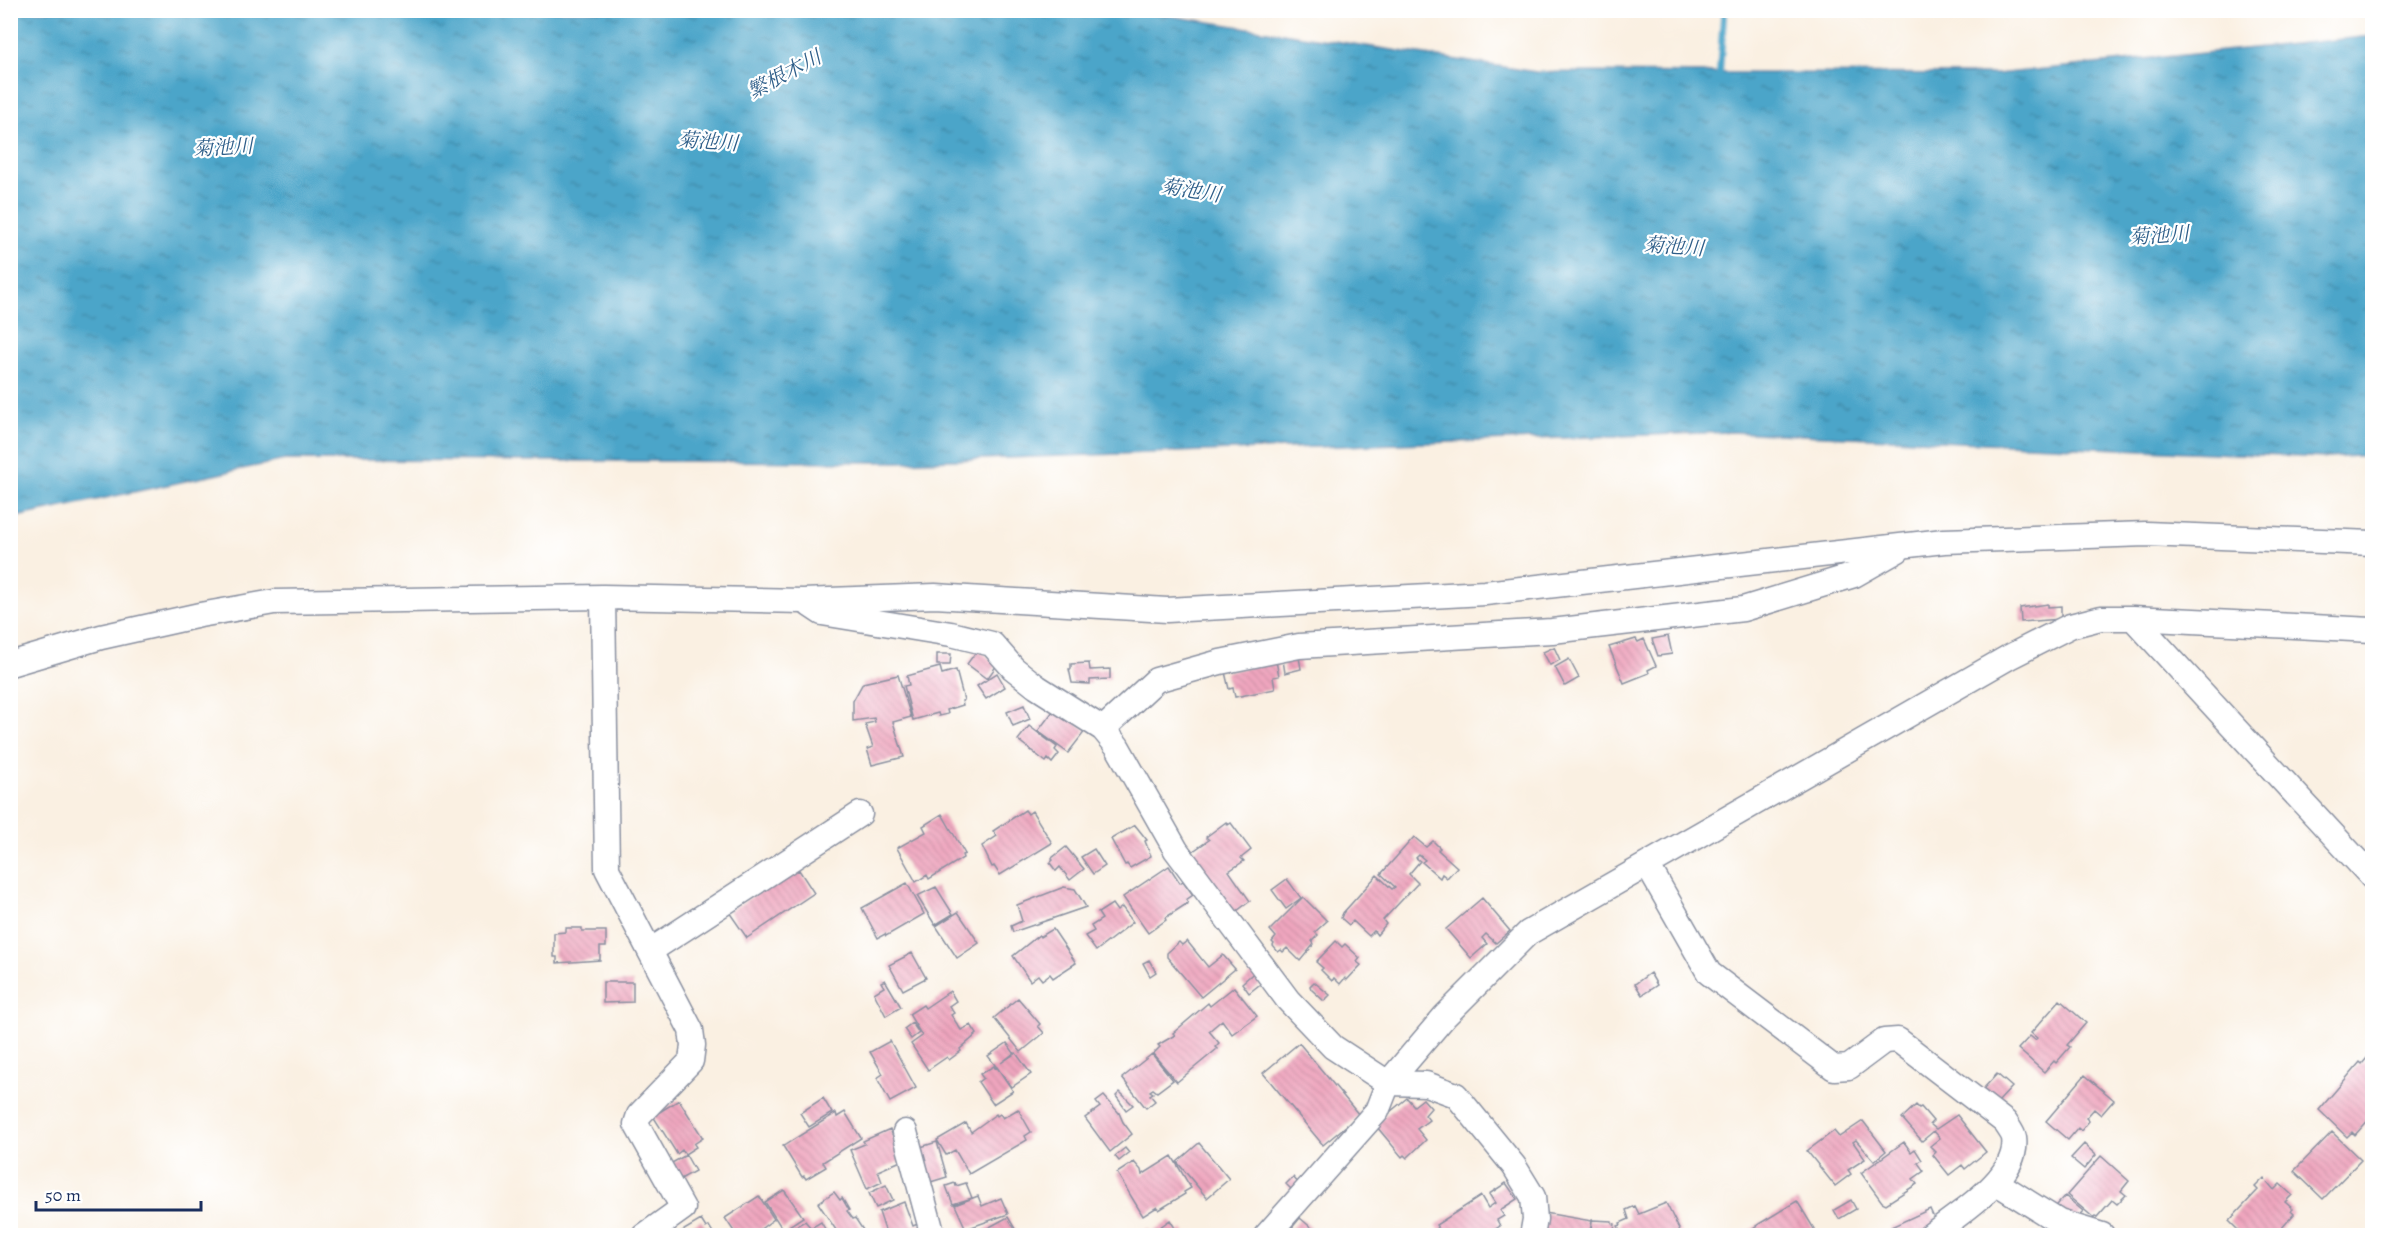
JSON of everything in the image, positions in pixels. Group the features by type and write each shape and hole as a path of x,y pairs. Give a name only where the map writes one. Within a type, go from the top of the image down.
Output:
{"street":[{"path":"10,664 101,637 200,615 274,602 603,597 802,601 935,596 1167,610 1485,593 1944,541 2146,534 2373,543"},
{"path":"1103,729 1156,680 1220,662 1299,646 1552,631 1743,609 1854,574 1907,545"},
{"path":"603,597 607,869 691,1030 693,1046 691,1062 639,1115 636,1124 683,1208 644,1236"},
{"path":"802,601 822,613 951,634 992,644 1013,668 1037,687 1103,729 1117,746 1176,850 1288,1000 1334,1047 1388,1083 1426,1084 1456,1095 1515,1166 1533,1197 1535,1219 1532,1236"},
{"path":"1266,1236 1377,1111 1388,1083 1445,1016 1527,933 1648,866 2009,657 2070,626 2101,618 2373,630"},
{"path":"2133,618 2373,877"},
{"path":"650,951 860,813"},
{"path":"1648,866 1709,973 1834,1068 1849,1067 1884,1041 1898,1040 2005,1122 2014,1136 2013,1156 1997,1183 1930,1236"},
{"path":"905,1132 933,1236"},
{"path":"1997,1183 2059,1222 2102,1235"}],"water":[{"path":"10,11 1138,11 1536,72 1996,74 2372,36 2372,455 2327,458 1731,432 898,462 285,460 11,518"}],"building":[{"path":"2048,604 2048,607 2061,606 2061,619 2021,622 2020,608"},
{"path":"1668,636 1672,654 1658,656 1652,639"},
{"path":"1636,639 1638,642 1644,639 1656,666 1648,670 1649,673 1624,683 1609,647"},
{"path":"1554,647 1560,660 1550,665 1543,652"},
{"path":"978,649 997,665 987,679 967,664"},
{"path":"937,654 951,654 950,665 937,665"},
{"path":"1299,657 1301,669 1285,673 1283,660"},
{"path":"1569,659 1579,678 1565,686 1555,667"},
{"path":"1276,661 1279,676 1273,677 1275,689 1235,697 1233,688 1229,689 1225,672"},
{"path":"1089,663 1090,670 1110,669 1110,679 1090,680 1090,684 1072,683 1069,669 1071,669 1071,664"},
{"path":"940,667 942,674 956,670 964,700 963,705 947,710 948,714 939,716 938,713 913,720 904,686 909,685 907,676"},
{"path":"997,673 1005,687 986,699 977,686"},
{"path":"898,675 911,717 893,722 904,757 872,765 867,749 873,747 865,724 875,722 874,718 853,721 853,701 863,683"},
{"path":"1024,705 1030,719 1013,726 1007,712"},
{"path":"1056,707 1086,730 1068,753 1038,731"},
{"path":"1029,726 1057,747 1055,750 1059,754 1052,763 1048,759 1046,762 1018,740"},
{"path":"1025,810 1028,814 1032,811 1052,843 1000,875 994,866 992,867 982,846 997,836 993,831"},
{"path":"942,814 965,854 962,855 963,858 929,879 927,875 916,882 897,848 926,832 923,826"},
{"path":"1226,822 1228,825 1231,823 1251,850 1241,858 1244,861 1229,871 1250,901 1233,914 1189,854 1209,840 1206,837"},
{"path":"1135,825 1147,840 1145,841 1151,856 1130,868 1127,864 1125,865 1111,839"},
{"path":"1414,837 1426,847 1433,841 1440,848 1438,850 1457,867 1447,878 1442,874 1440,878 1422,862 1425,860 1419,855 1416,858 1420,861 1409,874 1418,883 1383,920 1386,924 1377,935 1374,931 1369,936 1353,921 1349,925 1341,918 1343,913 1377,875 1392,889 1395,887 1381,874"},
{"path":"1066,847 1084,869 1070,880 1060,867 1056,871 1050,863 1052,858"},
{"path":"1094,849 1105,866 1093,874 1081,857"},
{"path":"1169,866 1180,883 1183,881 1193,895 1186,900 1188,903 1148,933 1123,897"},
{"path":"795,868 799,870 814,893 747,938 729,912"},
{"path":"1287,879 1301,898 1286,909 1272,890"},
{"path":"907,883 924,914 886,936 885,934 878,938 862,908"},
{"path":"936,887 953,914 935,925 917,896"},
{"path":"1064,887 1075,889 1086,907 1013,932 1011,926 1022,921 1017,905"},
{"path":"1303,897 1327,921 1315,932 1318,935 1312,941 1314,944 1300,961 1287,948 1283,952 1281,950 1278,952 1272,942 1276,937 1270,930"},
{"path":"1482,898 1510,931 1496,943 1486,934 1482,938 1487,944 1471,958 1446,929"},
{"path":"1112,904 1117,911 1122,907 1133,922 1096,951 1085,936 1094,931 1091,926 1102,919 1098,913"},
{"path":"958,912 979,943 957,958 936,926"},
{"path":"566,928 606,931 606,947 600,947 600,960 557,963 557,957 554,957 554,933 566,932"},
{"path":"1053,929 1076,963 1053,978 1050,974 1042,980 1038,975 1030,981 1013,956 1039,935 1040,937"},
{"path":"1187,941 1208,967 1223,955 1235,969 1201,997 1167,957 1167,953 1179,942 1182,945"},
{"path":"1336,941 1342,947 1345,944 1360,958 1357,962 1361,965 1340,984 1334,978 1332,981 1316,962"},
{"path":"912,953 926,978 903,990 889,965"},
{"path":"1149,960 1156,972 1150,976 1143,963"},
{"path":"1257,970 1264,981 1249,993 1242,983"},
{"path":"1650,973 1657,985 1642,995 1635,984"},
{"path":"885,980 901,1007 886,1016 874,993 884,987 881,982"},
{"path":"603,982 633,982 633,1002 603,1003"},
{"path":"1314,982 1330,995 1324,1001 1311,989 1310,986"},
{"path":"1234,987 1257,1016 1232,1034 1222,1020 1209,1031 1219,1043 1215,1047 1217,1049 1177,1082 1153,1054 1160,1047 1158,1045 1175,1035 1173,1033 1208,1003 1210,1006"},
{"path":"950,991 956,1001 949,1006 954,1013 951,1015 961,1030 971,1025 977,1034 949,1060 947,1057 928,1070 911,1044 922,1036 909,1014 923,1005 925,1008"},
{"path":"1018,998 1040,1024 1038,1026 1044,1033 1021,1052 994,1018"},
{"path":"2060,1000 2086,1023 2067,1045 2070,1047 2056,1063 2054,1061 2044,1072 2018,1049 2030,1036 2035,1040 2037,1038 2031,1033"},
{"path":"912,1023 919,1033 911,1039 904,1029"},
{"path":"890,1041 916,1088 890,1102 877,1078 883,1074 870,1052"},
{"path":"1007,1043 1014,1053 1001,1063 1016,1053 1031,1074 1012,1087 988,1056"},
{"path":"1299,1043 1359,1115 1323,1145 1263,1073"},
{"path":"2372,1052 2372,1072 2370,1073 2372,1075 2372,1116 2355,1135 2352,1132 2347,1137 2319,1110 2360,1062 2362,1064"},
{"path":"1152,1054 1173,1080 1157,1092 1153,1089 1150,1091 1155,1101 1146,1108 1122,1078"},
{"path":"994,1066 1013,1091 993,1104 978,1082 983,1078 980,1074"},
{"path":"1997,1074 2012,1087 1998,1102 1983,1089"},
{"path":"2085,1075 2114,1100 2101,1115 2094,1109 2086,1118 2089,1121 2081,1131 2078,1128 2068,1140 2046,1121"},
{"path":"1120,1092 1133,1105 1126,1110 1116,1096"},
{"path":"1104,1096 1119,1113 1132,1134 1110,1152 1085,1118 1100,1107 1096,1102"},
{"path":"823,1098 832,1113 809,1127 800,1113"},
{"path":"1407,1098 1414,1106 1423,1099 1431,1108 1425,1115 1429,1120 1417,1129 1426,1140 1407,1158 1404,1155 1402,1157 1377,1127 1379,1121"},
{"path":"679,1100 703,1138 694,1144 696,1147 685,1154 682,1150 677,1154 653,1116"},
{"path":"1916,1105 1921,1107 1933,1121 1930,1124 1936,1129 1957,1115 1986,1152 1965,1169 1962,1165 1949,1175 1933,1155 1936,1152 1930,1146 1940,1138 1934,1131 1922,1141 1902,1118"},
{"path":"1018,1109 1031,1132 1025,1136 1027,1140 969,1174 955,1150 946,1155 937,1140 966,1123 971,1132 996,1114 997,1116 1000,1114 1003,1118"},
{"path":"845,1112 861,1138 823,1162 826,1167 806,1179 802,1177 783,1146 836,1113 837,1117"},
{"path":"1863,1121 1886,1151 1874,1161 1856,1140 1853,1142 1865,1159 1848,1170 1851,1174 1835,1186 1807,1151 1834,1131 1839,1137"},
{"path":"890,1129 903,1160 878,1171 882,1182 867,1189 850,1150 865,1144 863,1141"},
{"path":"2332,1132 2361,1160 2323,1199 2294,1171"},
{"path":"937,1142 947,1177 924,1184 914,1149"},
{"path":"1904,1142 1911,1152 1915,1149 1922,1160 1918,1163 1924,1171 1913,1179 1917,1184 1886,1204 1882,1202 1861,1173"},
{"path":"1199,1143 1229,1179 1207,1198 1177,1162"},
{"path":"2084,1144 2096,1155 2084,1169 2071,1158"},
{"path":"1125,1148 1129,1153 1119,1161 1115,1156"},
{"path":"686,1155 695,1171 679,1180 670,1164"},
{"path":"1172,1156 1191,1188 1159,1210 1157,1207 1143,1216 1117,1173 1134,1162 1142,1175"},
{"path":"2101,1156 2129,1181 2121,1191 2126,1195 2117,1204 2112,1200 2094,1218 2067,1195"},
{"path":"1293,1177 1300,1185 1293,1191 1286,1184"},
{"path":"2264,1178 2274,1190 2280,1184 2292,1195 2285,1202 2293,1209 2291,1211 2294,1214 2275,1236 2244,1236 2229,1221 2258,1190 2255,1187"},
{"path":"955,1183 956,1186 966,1183 972,1198 953,1204 946,1186"},
{"path":"1506,1183 1517,1199 1500,1210 1504,1216 1497,1220 1500,1226 1485,1236 1458,1236 1456,1233 1443,1236 1436,1225 1481,1196 1488,1208 1495,1203 1489,1194"},
{"path":"886,1185 893,1200 876,1208 869,1193"},
{"path":"784,1190 803,1217 783,1230 765,1202"},
{"path":"834,1192 840,1200 842,1198 849,1210 847,1211 853,1219 855,1218 867,1236 840,1236 818,1203"},
{"path":"759,1196 774,1219 755,1236 737,1236 725,1218"},
{"path":"978,1196 982,1206 1001,1198 1008,1214 966,1229 955,1205"},
{"path":"2065,1196 2083,1211 2070,1225 2050,1213"},
{"path":"1851,1200 1856,1209 1839,1219 1834,1210"},
{"path":"1797,1201 1816,1232 1811,1236 1748,1236 1746,1233"},
{"path":"904,1202 913,1226 920,1223 925,1236 887,1236 879,1212"},
{"path":"1666,1203 1681,1233 1677,1236 1622,1236 1618,1226 1629,1219 1626,1210 1635,1206 1639,1214"},
{"path":"1930,1209 1937,1225 1916,1236 1895,1236 1891,1227"},
{"path":"1545,1213 1592,1221 1589,1236 1541,1236"},
{"path":"1008,1217 1018,1234 1021,1233 1022,1236 973,1236"},
{"path":"1300,1218 1321,1236 1285,1236"},
{"path":"701,1220 706,1228 709,1226 715,1236 674,1236"},
{"path":"1170,1220 1178,1233 1183,1229 1187,1236 1155,1236 1153,1232"},
{"path":"1592,1220 1612,1221 1615,1224 1614,1231 1618,1231 1618,1236 1591,1236"},
{"path":"805,1221 811,1228 821,1222 829,1236 790,1236 787,1231"},
{"path":"1148,1228 1153,1236 1137,1236"}],"waterway":[{"path":"1719,80 1724,10"}],"water label":[{"name":"繁根木川","path":"784,74"},
{"name":"菊池川","path":"708,141"},
{"name":"菊池川","path":"223,147"},
{"name":"菊池川","path":"1191,190"},
{"name":"菊池川","path":"2159,235"},
{"name":"菊池川","path":"1674,246"}]}
